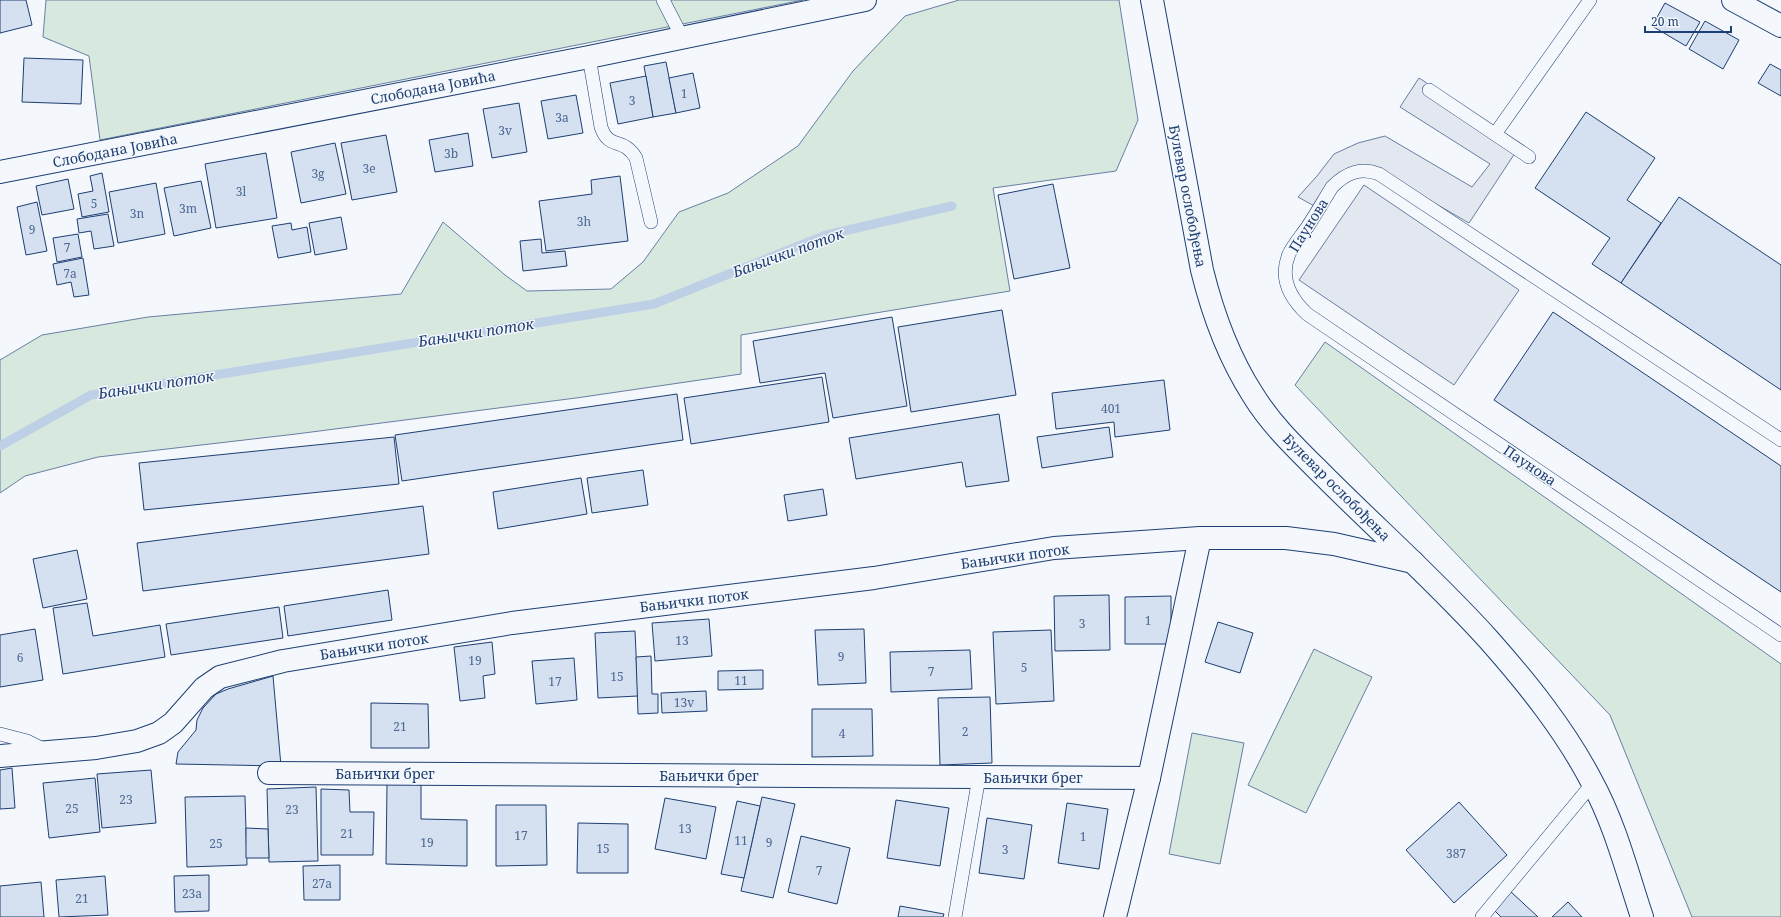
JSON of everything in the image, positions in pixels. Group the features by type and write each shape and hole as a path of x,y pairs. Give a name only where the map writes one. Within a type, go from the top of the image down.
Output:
{"street":[{"name":"Слободана Јовића","path":"0,172 589,57 865,0"},
{"name":"Булевар ослобођења","path":"1152,0 1199,257 1209,299 1221,334 1231,356 1254,397 1282,434 1413,562 1488,640 1557,724 1593,783 1620,849 1642,917"},
{"path":"1732,0 1781,26"},
{"name":"Бањички поток","path":"0,756 120,744 137,741 152,736 173,723 204,688 220,677 284,661 512,623 874,578 1054,548 1200,538 1286,538 1334,544 1413,562"},
{"path":"1115,917 1149,778 1200,538"},
{"name":"Бањички брег","path":"269,773 1149,778"}],"lane":[{"path":"663,0 682,37"},
{"path":"1495,134 1590,0"},
{"path":"589,57 601,127 604,136 609,141 624,145 634,155 651,222"},
{"path":"1429,90 1529,157"},
{"name":"Паунова","path":"1781,440 1386,179 1368,170 1355,172 1341,178 1332,187 1289,254 1285,268 1285,282 1290,295 1308,314 1781,635"},
{"path":"0,734 27,741 48,752"},
{"path":"955,917 980,777"},
{"path":"1482,917 1593,783"}],"shaded area":[{"path":"46,0 803,0 100,140 89,56 43,37"},
{"path":"959,0 1119,0 1138,120 1116,171 993,188 1010,291 741,335 741,374 576,398 296,434 98,457 25,476 0,493 0,360 42,335 148,317 401,294 443,222 505,275 527,291 611,289 643,262 679,212 728,193 798,146 853,71 905,16"},
{"path":"1419,78 1521,144 1469,223 1372,167 1353,167 1316,207 1298,197 1334,154 1358,143 1385,136 1472,187 1490,164 1400,107"},
{"path":"1364,185 1519,290 1454,385 1299,280"},
{"path":"1325,342 1781,664 1781,917 1692,917 1610,715 1295,385"},
{"path":"1314,649 1372,677 1306,813 1248,785"},
{"path":"1192,733 1244,743 1220,864 1169,854"}],"building":[{"path":"0,0 26,0 32,25 0,33"},
{"path":"1665,3 1700,22 1686,46 1652,26"},
{"path":"1705,21 1739,40 1723,69 1689,49"},
{"path":"24,58 83,60 81,104 22,102"},
{"path":"666,62 676,113 653,117 644,66"},
{"path":"1770,64 1781,70 1781,96 1758,83"},
{"path":"693,73 700,108 676,113 669,78"},
{"path":"646,76 653,117 618,124 610,83"},
{"path":"576,95 583,133 548,139 541,101"},
{"path":"519,103 527,152 492,158 483,109"},
{"path":"1586,112 1655,158 1627,200 1661,223 1621,283 1592,264 1610,238 1535,188"},
{"path":"468,133 473,166 435,172 429,140"},
{"path":"386,135 397,192 352,200 341,143"},
{"path":"335,143 346,194 301,203 291,152"},
{"path":"266,153 277,218 216,228 205,164"},
{"path":"102,173 109,212 82,217 78,194 93,191 90,176"},
{"path":"620,176 628,241 546,251 539,201 592,194 591,180"},
{"path":"68,179 74,209 42,215 36,186"},
{"path":"201,181 211,228 174,236 164,188"},
{"path":"156,183 165,234 118,243 109,192"},
{"path":"1053,184 1070,268 1014,279 998,195"},
{"path":"1679,197 1781,265 1781,390 1621,283"},
{"path":"37,202 47,251 26,255 17,207"},
{"path":"108,214 114,246 94,249 91,231 79,233 77,219"},
{"path":"341,217 347,249 315,255 309,223"},
{"path":"291,223 292,230 307,227 311,252 278,258 272,226"},
{"path":"78,234 82,257 57,262 53,238"},
{"path":"541,239 542,253 565,251 567,266 523,271 520,241"},
{"path":"83,258 89,295 74,297 71,282 57,285 53,264"},
{"path":"1002,310 1016,395 911,412 898,327"},
{"path":"1553,312 1781,466 1781,592 1494,400"},
{"path":"892,317 907,406 833,418 825,373 760,383 753,341"},
{"path":"822,377 829,422 691,444 684,398"},
{"path":"1164,380 1170,430 1115,437 1114,422 1056,429 1052,393"},
{"path":"677,394 683,440 402,481 395,435"},
{"path":"999,414 1009,481 966,487 962,462 856,479 849,438"},
{"path":"1109,427 1113,457 1042,468 1037,437"},
{"path":"394,437 399,484 144,510 139,463"},
{"path":"643,470 648,505 592,513 587,478"},
{"path":"581,478 587,514 498,529 493,492"},
{"path":"823,489 827,515 788,521 784,495"},
{"path":"423,506 429,554 143,591 137,543"},
{"path":"77,550 87,599 43,608 33,559"},
{"path":"388,590 392,620 288,636 284,606"},
{"path":"1109,595 1110,650 1055,651 1054,596"},
{"path":"1171,596 1171,644 1125,644 1125,597"},
{"path":"87,603 93,636 160,625 165,657 63,674 53,608"},
{"path":"279,607 283,638 171,655 166,624"},
{"path":"709,619 712,656 655,661 652,623"},
{"path":"1218,622 1253,633 1240,673 1205,662"},
{"path":"35,629 43,680 0,687 0,635"},
{"path":"864,629 866,683 818,685 815,630"},
{"path":"1051,630 1054,701 996,704 993,632"},
{"path":"635,631 638,696 598,698 595,633"},
{"path":"492,642 495,674 483,676 485,698 460,701 454,647"},
{"path":"970,650 972,689 891,692 890,652"},
{"path":"651,656 652,694 658,694 658,713 638,714 636,657"},
{"path":"574,658 577,700 536,704 532,661"},
{"path":"763,670 763,689 718,690 718,671"},
{"path":"273,676 281,766 176,764 178,752 196,730 197,720 203,708 216,694"},
{"path":"706,691 707,711 662,713 661,693"},
{"path":"990,697 992,763 940,765 938,698"},
{"path":"371,703 428,704 429,748 371,748"},
{"path":"812,709 872,709 873,756 812,757"},
{"path":"12,768 15,808 0,809 0,770"},
{"path":"151,770 156,823 102,828 97,774"},
{"path":"95,778 100,832 49,838 43,783"},
{"path":"387,784 421,784 421,819 467,820 467,866 386,864"},
{"path":"316,787 318,861 269,862 267,789"},
{"path":"321,789 349,790 350,812 374,812 373,855 321,855"},
{"path":"245,796 247,865 187,867 185,797"},
{"path":"762,797 795,804 773,898 741,891"},
{"path":"665,798 716,807 706,859 655,849"},
{"path":"896,800 949,808 940,866 887,858"},
{"path":"737,801 760,806 744,878 721,874"},
{"path":"1459,802 1507,855 1454,903 1406,850"},
{"path":"1067,803 1108,809 1099,869 1058,863"},
{"path":"496,805 546,805 547,865 496,866"},
{"path":"987,818 1032,825 1024,879 979,873"},
{"path":"578,823 628,824 628,873 577,873"},
{"path":"246,828 268,829 269,858 246,858"},
{"path":"801,836 850,848 837,904 788,892"},
{"path":"340,865 340,900 304,900 303,866"},
{"path":"209,875 209,911 175,912 174,876"},
{"path":"105,876 108,915 59,917 56,880"},
{"path":"41,882 44,917 0,917 0,886"},
{"path":"1509,890 1538,917 1501,917 1492,908"},
{"path":"1568,902 1582,917 1552,917"},
{"path":"900,906 944,914 943,917 898,917"}],"waterway":[{"name":"Бањички поток","path":"0,446 91,395 654,304 826,235 952,206"}]}
